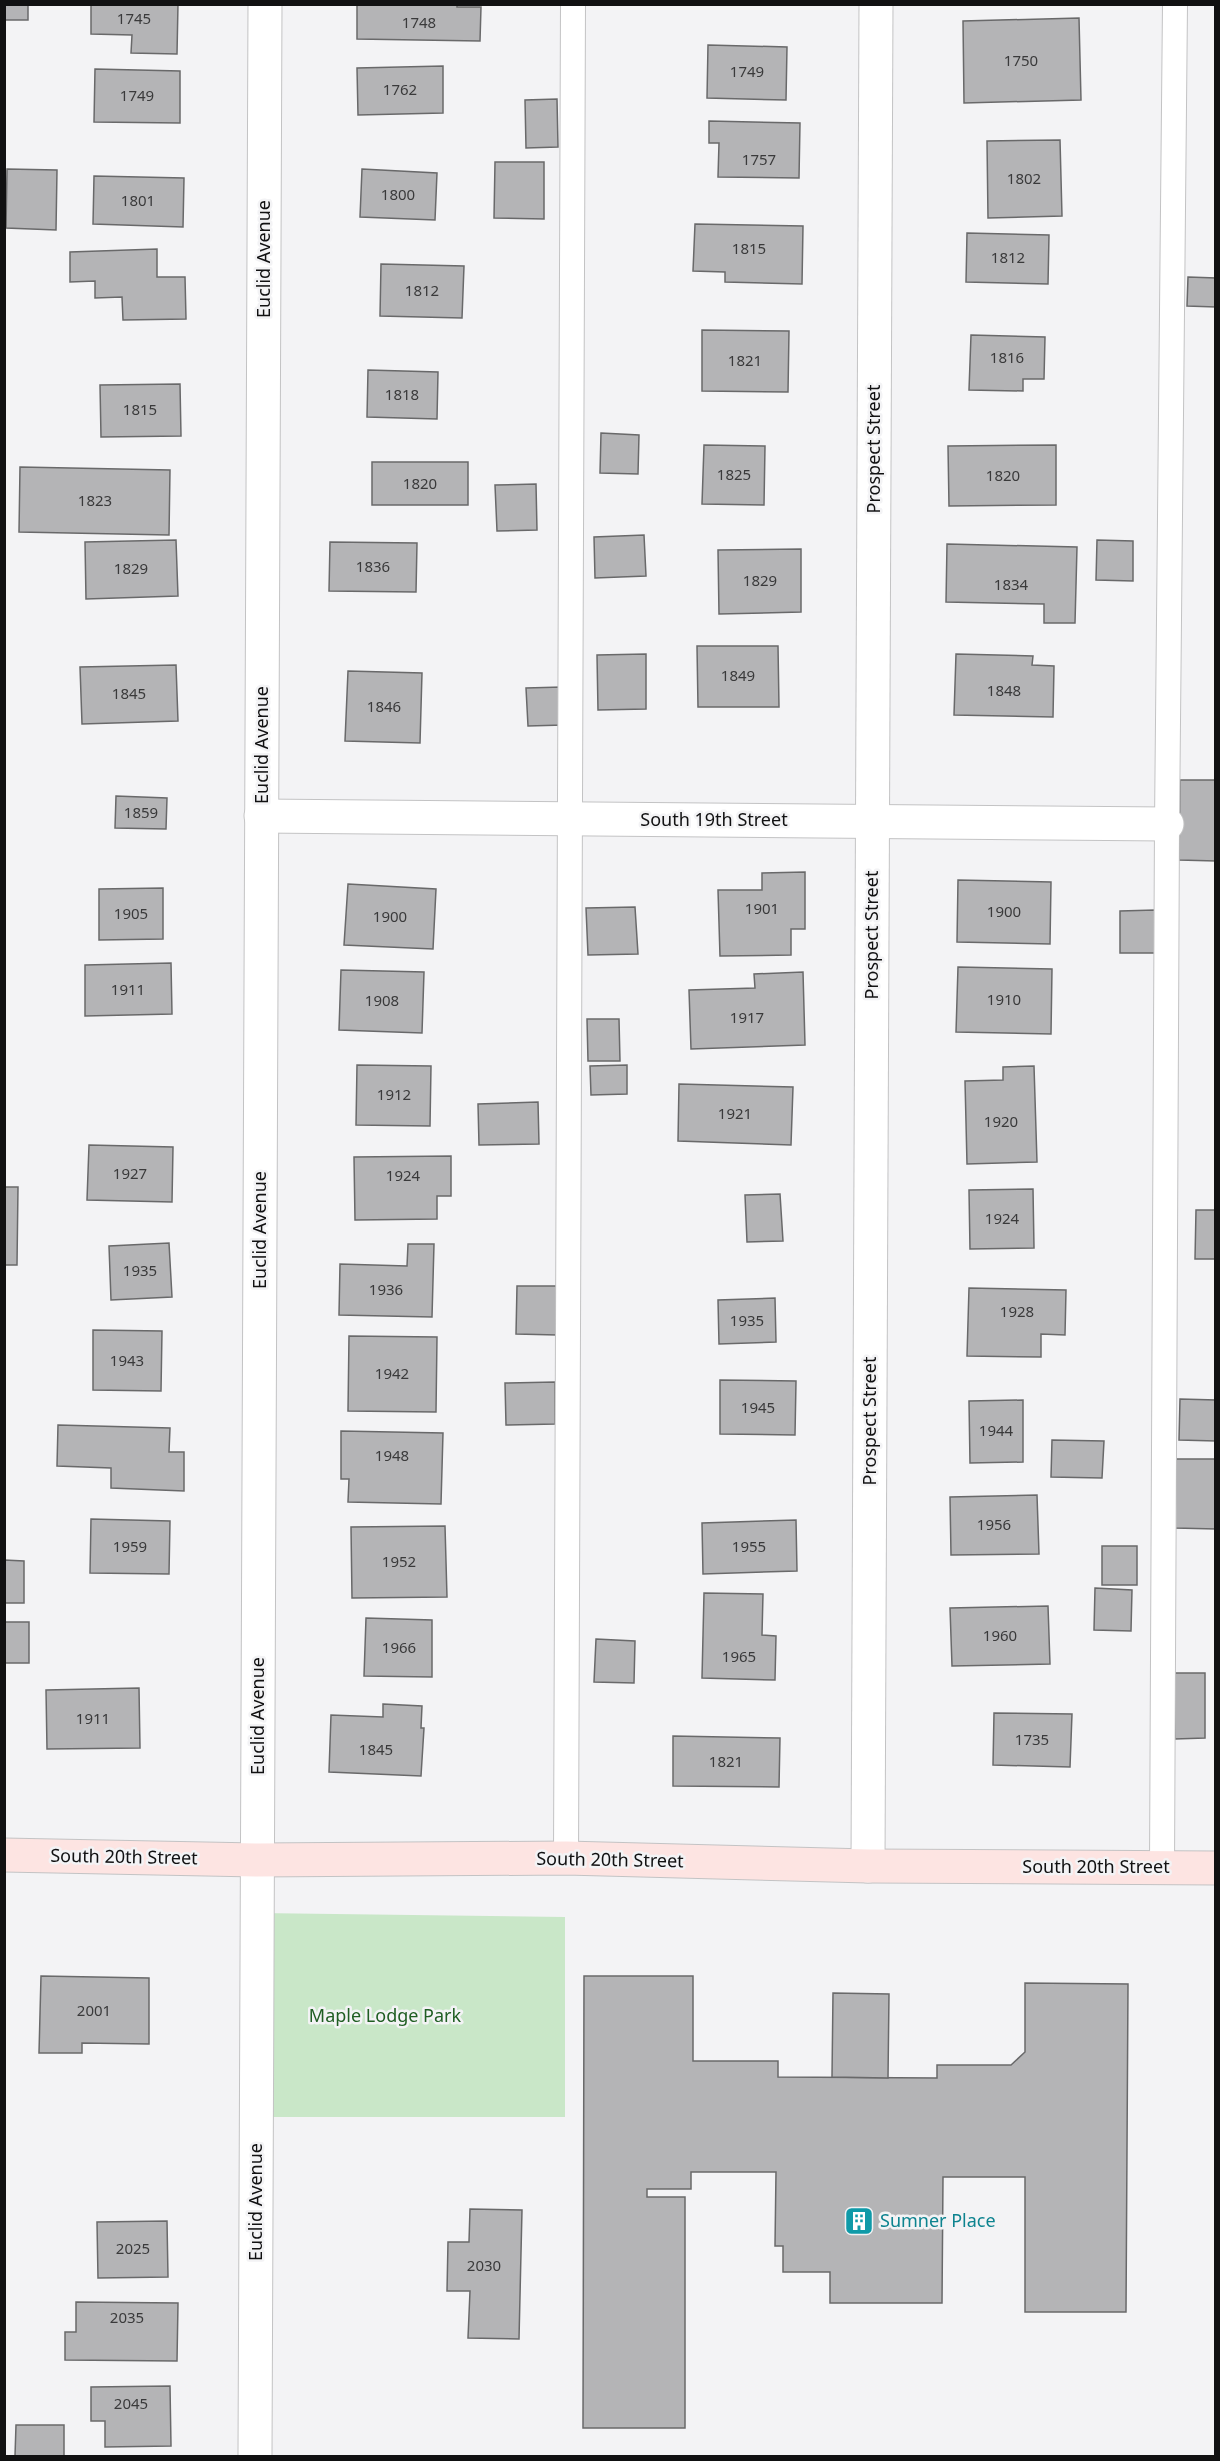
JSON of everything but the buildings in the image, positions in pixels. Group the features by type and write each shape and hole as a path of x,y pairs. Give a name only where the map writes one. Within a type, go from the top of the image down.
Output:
{"street":[{"name":"Euclid Avenue","path":"255,2457 265,4"},
{"name":"Prospect Street","path":"868,1866 876,4"},
{"name":"South 19th Street","path":"261,816 1167,824"},
{"name":"South 20th Street","path":"4,1855 257,1860 566,1858 868,1866 1215,1868"}],"lane":[{"path":"566,1858 573,4"},
{"path":"1162,1868 1167,824 1175,4"}],"green space":[{"name":"Maple Lodge Park","path":"257,1913 565,1917 565,2117 256,2117"}],"place":[{"name":"Sumner Place","path":"859,2221"}]}
